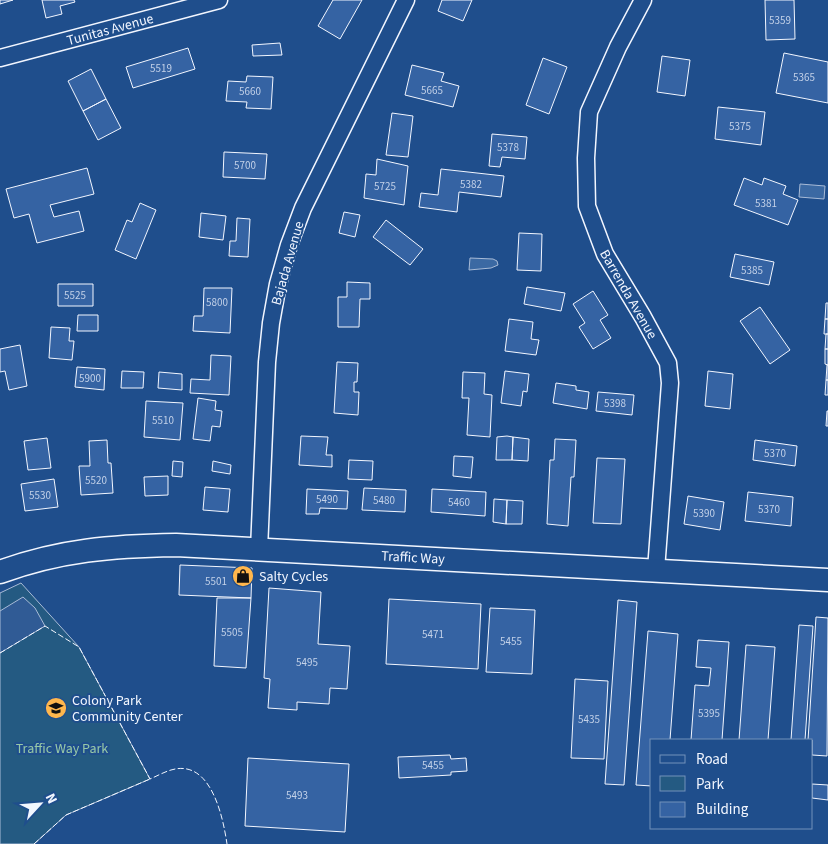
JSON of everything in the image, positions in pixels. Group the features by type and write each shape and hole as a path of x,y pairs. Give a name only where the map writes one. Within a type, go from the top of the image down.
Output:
{"street":[{"name":"Tunitas Avenue","path":"0,58 219,0"},
{"name":"Bajada Avenue","path":"259,550 267,362 271,322 278,284 289,245 303,208 406,0"},
{"name":"Barrenda Avenue","path":"643,0 618,47 589,112 586,158 587,206 605,254 668,363 670,383 656,570"},
{"name":"Traffic Way","path":"0,572 58,554 97,548 176,546 828,580"}],"green space":[{"name":"Traffic Way Park","path":"21,583 79,647 150,779 66,815 34,844 0,844 0,593"}],"shaded area":[{"path":"800,184 825,186 824,199 799,197"},
{"path":"470,258 493,259 497,261 498,265 491,268 469,270"},
{"path":"23,597 35,608 45,626 0,653 0,611"}],"building":[{"path":"0,0 13,0 0,4"},
{"path":"42,0 74,0 75,2 60,6 62,14 46,18"},
{"path":"333,0 362,0 340,39 318,26"},
{"path":"442,0 472,0 463,21 438,11"},
{"path":"765,0 794,0 795,39 766,40"},
{"path":"280,43 282,55 253,56 252,45"},
{"path":"188,48 195,69 133,88 126,67"},
{"path":"784,53 828,62 828,103 776,93"},
{"path":"662,56 690,60 685,96 657,92"},
{"path":"543,58 567,67 549,114 526,105"},
{"path":"412,65 444,73 441,81 459,86 453,107 405,95"},
{"path":"91,69 106,99 83,111 68,81"},
{"path":"247,76 273,77 271,109 246,108 247,102 226,101 228,81 246,82"},
{"path":"106,99 121,128 98,140 83,111"},
{"path":"718,107 765,112 761,145 715,139"},
{"path":"392,113 413,116 408,157 386,155"},
{"path":"492,134 527,137 525,159 502,157 500,167 489,166"},
{"path":"224,152 267,154 265,179 223,177"},
{"path":"377,159 408,166 404,205 364,198 366,174 376,175"},
{"path":"87,168 94,194 50,205 54,217 79,211 84,231 37,243 29,214 14,218 6,189"},
{"path":"441,169 504,176 501,197 459,192 457,212 419,207 421,193 438,195"},
{"path":"744,178 762,185 764,178 786,186 783,194 798,200 788,225 734,205"},
{"path":"140,203 156,210 136,259 115,250 127,220 132,222"},
{"path":"344,212 360,215 355,237 339,233"},
{"path":"201,213 226,216 223,240 199,237"},
{"path":"237,218 250,219 248,257 229,256 230,241 236,241"},
{"path":"386,220 423,249 410,265 373,237"},
{"path":"519,233 542,234 541,271 517,270"},
{"path":"735,254 774,262 769,285 730,277"},
{"path":"347,282 370,283 370,299 360,299 359,327 338,327 338,297 347,297"},
{"path":"58,284 93,284 93,306 58,306"},
{"path":"527,287 565,293 561,311 524,304"},
{"path":"204,288 232,288 230,333 193,331 194,316 203,316"},
{"path":"593,291 608,315 600,320 611,338 593,349 579,327 585,323 573,304"},
{"path":"826,303 828,303 828,319 825,319"},
{"path":"760,307 790,350 770,364 740,321"},
{"path":"78,315 98,315 98,331 77,331"},
{"path":"509,319 533,322 531,339 539,340 536,355 505,351"},
{"path":"825,319 828,319 828,334 824,334"},
{"path":"51,327 70,328 69,341 74,341 72,360 49,358"},
{"path":"826,334 828,334 828,349 825,349"},
{"path":"20,345 27,386 9,390 5,371 0,372 0,349"},
{"path":"825,349 828,349 828,365 825,364"},
{"path":"211,355 231,356 229,395 190,393 191,379 210,380"},
{"path":"337,362 358,363 357,382 354,382 354,392 359,392 358,415 334,413"},
{"path":"827,365 828,380 826,380"},
{"path":"77,367 105,369 104,390 75,387"},
{"path":"122,371 144,372 143,388 121,388"},
{"path":"505,371 529,374 527,392 523,391 521,406 501,403"},
{"path":"708,371 733,374 730,409 705,406"},
{"path":"159,372 182,374 182,390 158,388"},
{"path":"463,372 485,373 484,394 492,395 490,437 467,435 469,398 462,398"},
{"path":"826,380 828,380 828,395 825,395"},
{"path":"556,383 576,386 576,390 589,392 587,409 553,403"},
{"path":"598,392 634,395 632,415 596,411"},
{"path":"198,398 216,401 215,410 222,411 220,427 212,426 210,441 193,439"},
{"path":"146,401 183,403 180,440 144,437"},
{"path":"827,411 828,426 826,426"},
{"path":"301,436 328,437 326,455 332,455 332,467 299,465"},
{"path":"497,437 513,437 512,460 496,460"},
{"path":"513,437 529,439 528,461 512,460"},
{"path":"47,438 51,468 28,470 24,441"},
{"path":"555,439 576,440 574,477 571,477 568,526 547,524 550,460 554,460"},
{"path":"107,440 108,463 111,463 113,493 81,495 79,466 90,466 89,441"},
{"path":"755,440 797,446 795,466 753,460"},
{"path":"454,456 473,457 471,478 453,476"},
{"path":"597,458 625,459 621,524 593,523"},
{"path":"349,460 373,461 372,480 348,479"},
{"path":"173,461 183,462 182,477 172,476"},
{"path":"213,461 231,465 230,474 212,471"},
{"path":"168,476 168,495 145,496 144,477"},
{"path":"54,479 58,507 25,511 21,484"},
{"path":"205,487 230,489 228,512 203,510"},
{"path":"364,488 406,490 405,512 362,510"},
{"path":"307,489 348,491 347,509 320,508 319,514 306,514"},
{"path":"432,489 486,492 485,516 431,512"},
{"path":"748,492 793,497 791,526 745,521"},
{"path":"688,496 724,502 720,530 684,524"},
{"path":"494,499 507,500 506,524 493,522"},
{"path":"507,500 523,501 522,524 506,524"},
{"path":"180,565 252,568 251,598 179,595"},
{"path":"269,588 321,592 318,644 350,646 347,689 330,688 329,704 297,702 297,710 268,708 270,679 264,678"},
{"path":"217,598 251,598 246,668 214,666"},
{"path":"389,599 481,604 478,669 386,664"},
{"path":"618,600 637,602 624,785 605,784"},
{"path":"490,608 535,610 532,674 486,672"},
{"path":"816,617 828,618 827,756 813,755 813,739 808,739"},
{"path":"799,625 813,626 805,739 791,739"},
{"path":"648,631 678,634 670,739 650,739 650,786 636,785"},
{"path":"698,640 729,642 722,739 691,739 695,685 709,686 711,668 696,667"},
{"path":"746,645 775,647 768,739 739,739"},
{"path":"575,679 608,681 604,759 571,758"},
{"path":"450,755 451,759 466,758 467,771 451,772 451,775 399,778 398,757"},
{"path":"248,758 349,764 345,832 245,826"},
{"path":"813,784 828,785 828,800 813,798"}],"fence":[{"path":"0,653 45,626 79,647 150,779 171,770 185,769 196,773 205,781 212,792 222,819 227,844"},
{"path":"34,844 66,815 150,779"}],"place":[{"name":"Salty Cycles","path":"243,576"},
{"name":"Colony Park Community Center","path":"56,708"}]}
